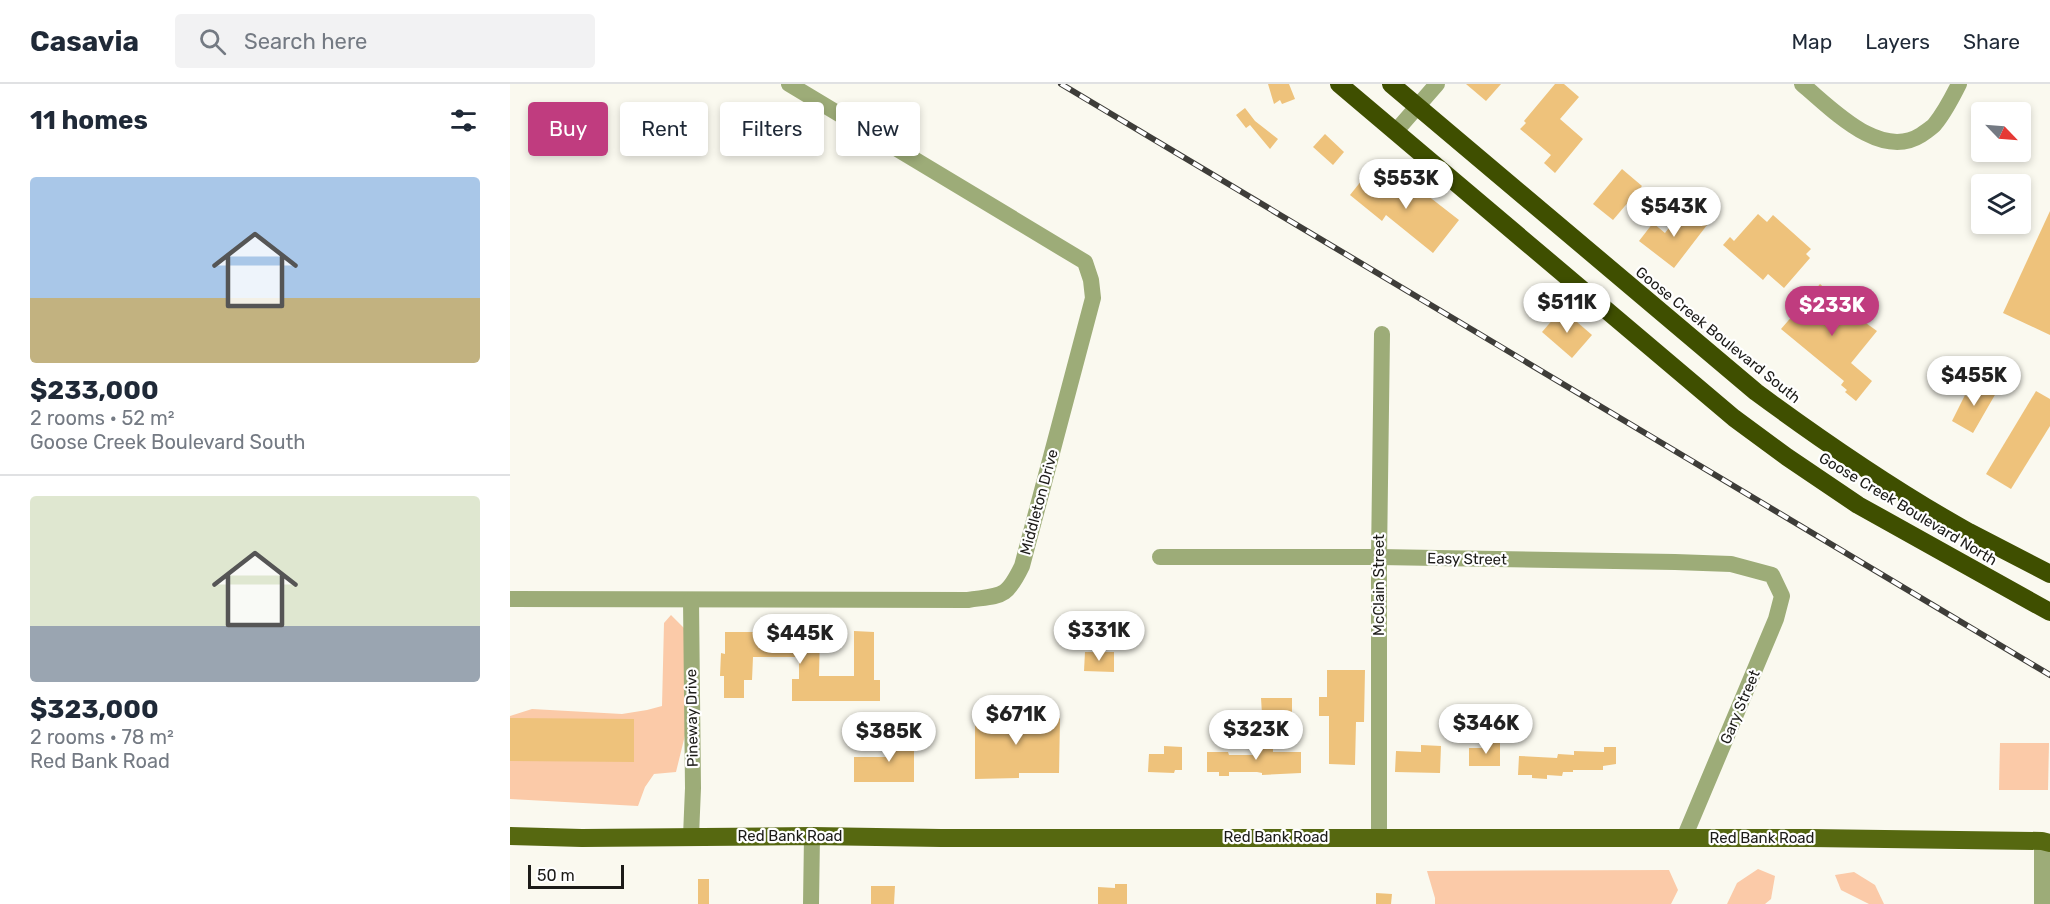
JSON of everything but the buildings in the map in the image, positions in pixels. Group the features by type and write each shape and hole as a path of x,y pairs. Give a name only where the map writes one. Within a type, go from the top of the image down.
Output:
{"highway":[{"name":"Goose Creek Boulevard North","path":"1340,84 1734,418 1858,505 2050,612"},
{"name":"Goose Creek Boulevard South","path":"1391,84 1756,392 1806,429 1871,472 1968,531 2050,574"}],"main road":[{"name":"Red Bank Road","path":"510,836 582,838 691,836 1379,837 2047,841"}],"street":[{"name":"Middleton Drive","path":"510,599 968,600 1003,594 1014,582 1022,566 1093,298 1091,280 1085,262 789,84"},
{"path":"1396,131 1437,84"},
{"path":"1802,84 1853,127 1882,140 1910,142 1934,126 1951,101 1959,84"},
{"name":"McClain Street","path":"1379,837 1382,334"},
{"name":"Easy Street","path":"1160,558 1379,557 1731,564 1772,575"},
{"name":"Gary Street","path":"1684,838 1776,619 1782,596 1772,575"},
{"name":"Pineway Drive","path":"691,600 693,788 691,836"},
{"path":"811,904 812,836"},
{"path":"2042,904 2047,841"}],"shaded area":[{"path":"671,615 684,628 688,723 676,772 654,774 645,787 638,806 510,799 510,716 532,709 622,714 662,706 664,623"},
{"path":"2000,743 2049,743 2048,790 1999,790"},
{"path":"1758,869 1775,876 1771,899 1765,904 1727,904 1737,883"},
{"path":"1669,870 1678,890 1671,904 1435,904 1427,871"},
{"path":"1854,872 1875,885 1884,904 1869,904 1841,890 1835,875"}],"railway":[{"path":"1061,84 2050,675"}]}
